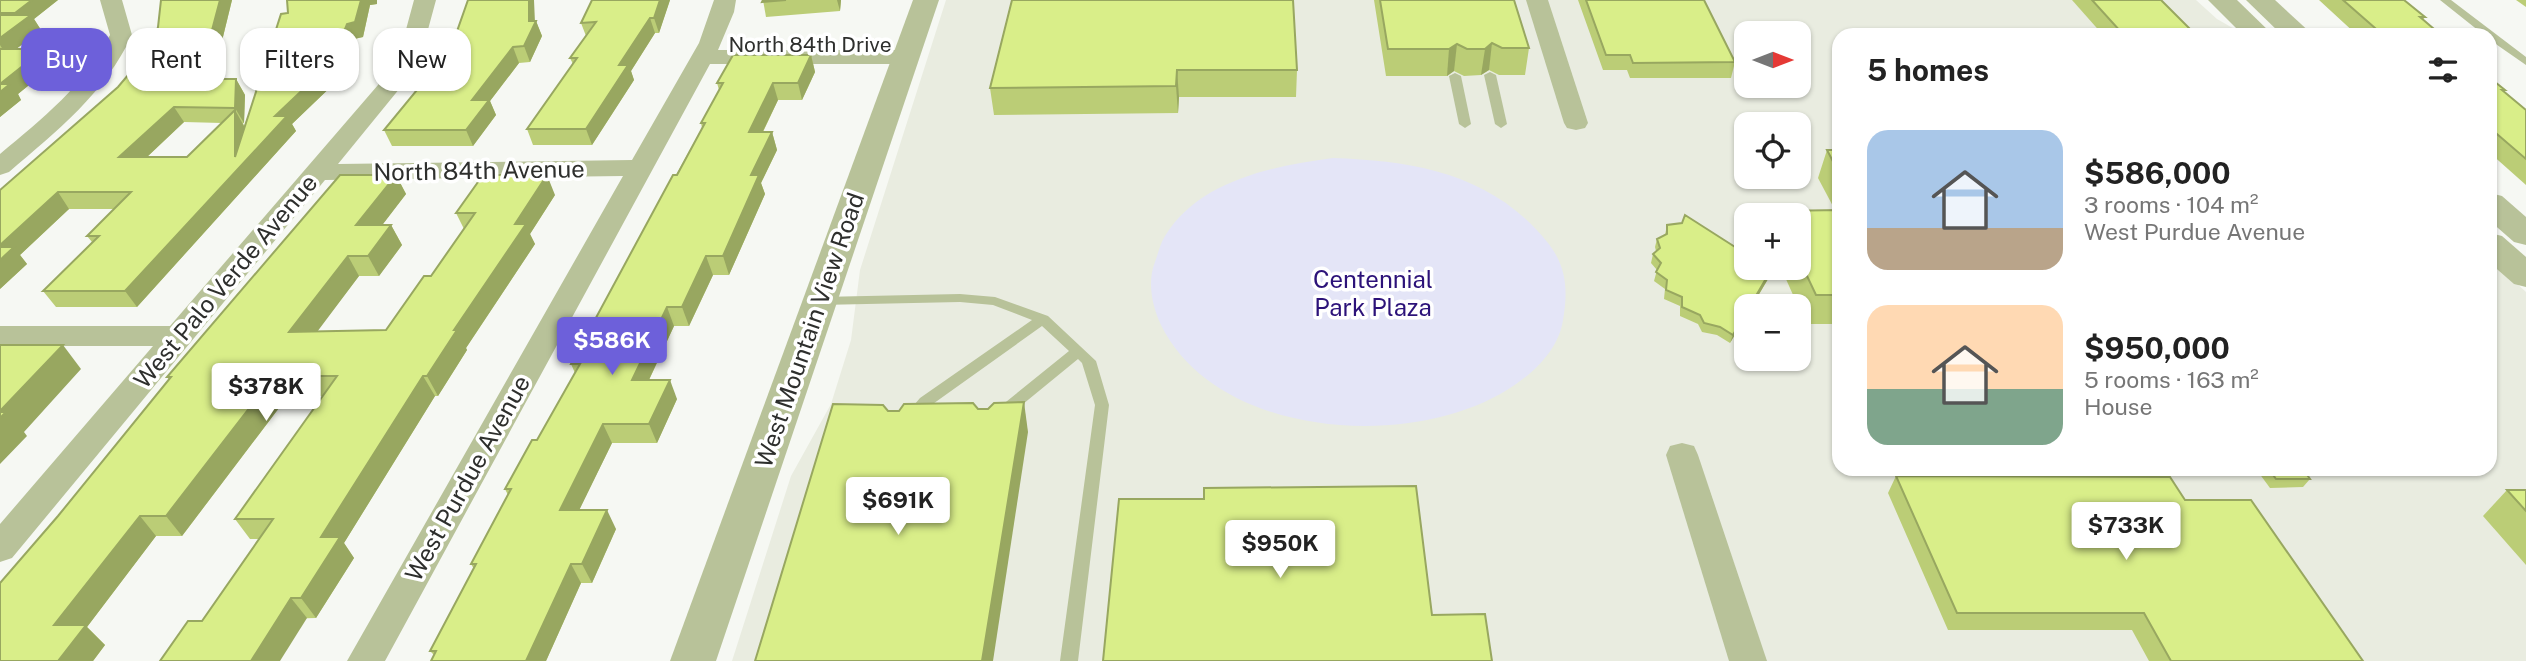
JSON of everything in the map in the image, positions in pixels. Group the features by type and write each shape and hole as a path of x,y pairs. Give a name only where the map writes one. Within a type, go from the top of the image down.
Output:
{"street":[{"path":"5,159 78,99 102,73 121,35 111,0"},
{"name":"West Palo Verde Avenue","path":"0,548 388,88 412,48 425,0"},
{"name":"West Purdue Avenue","path":"366,661 705,50 723,12 725,0"},
{"name":"West Mountain View Road","path":"693,661 926,0"},
{"path":"1537,0 1576,123"},
{"path":"2221,0 2251,28"},
{"path":"2259,0 2291,28"},
{"name":"North 84th Drive","path":"705,50 907,51"},
{"name":"North 84th Avenue","path":"317,172 640,168"},
{"path":"2497,219 2526,276"},
{"path":"0,336 179,336"},
{"path":"1682,455 1748,661"}],"lane":[{"path":"2445,0 2482,28"},
{"path":"2497,40 2526,62"},
{"path":"1490,75 1501,124"},
{"path":"1455,76 1465,124"},
{"path":"819,302 960,298 995,302 1043,319 1089,361 1102,405 1069,661"},
{"path":"901,434 914,412 925,402 1043,319"},
{"path":"992,423 1079,351"}],"shaded area":[{"path":"946,0 2196,0 2217,19 2233,28 1832,28 1832,476 2497,476 2497,265 2526,292 2526,661 732,661 791,476 831,404 851,340 860,270"}],"green space":[{"name":"Centennial Park Plaza","path":"1333,158 1394,163 1451,176 1503,201 1548,243 1559,261 1564,280 1563,320 1552,348 1532,371 1516,384 1476,406 1428,420 1377,426 1324,424 1273,413 1227,393 1189,364 1161,325 1153,302 1153,270 1165,236 1197,201 1217,189 1262,171"}],"building":[{"path":"0,0 32,0 15,13 0,13"},
{"path":"161,0 220,0 213,28 158,27"},
{"path":"287,0 361,0 355,22 347,24 345,28 276,28 281,14 288,13"},
{"path":"468,0 529,0 529,21 536,21 524,46 513,47 472,100 489,100 466,130 384,130 416,91 471,91 471,28 458,28"},
{"path":"592,0 660,0 654,18 650,18 619,65 628,65 586,129 527,129 577,58 570,58 596,22 581,23"},
{"path":"1012,0 1293,0 1297,70 1177,70 1176,86 990,88"},
{"path":"1380,0 1514,0 1529,48 1502,48 1492,43 1485,49 1467,49 1457,44 1449,49 1388,49"},
{"path":"1586,0 1704,0 1734,62 1633,63 1630,55 1606,55"},
{"path":"2092,0 2161,0 2189,28 2117,28"},
{"path":"2343,0 2404,0 2425,17 2420,17 2433,28 2375,28"},
{"path":"0,15 31,15 0,38"},
{"path":"0,49 21,49 21,67 0,84"},
{"path":"733,55 811,55 798,83 773,83 749,132 772,132 751,175 759,175 723,256 706,256 682,307 667,307 632,380 670,380 649,424 603,424 560,510 607,510 582,564 571,564 526,661 431,661 436,651 430,651 476,564 471,564 511,489 505,489 532,440 537,440 580,364 571,364 673,175 677,175 705,123 701,123 723,83 717,83"},
{"path":"126,78 126,91 226,91 226,79 236,79 235,108 174,107 119,157 187,157 235,110 235,157 256,91 301,91 275,116 287,116 125,291 43,291 99,236 87,236 131,192 58,192 0,245 0,190"},
{"path":"0,84 10,84 0,92"},
{"path":"2497,84 2526,110 2526,159 2497,134"},
{"path":"340,175 396,175 356,225 391,225 368,256 348,256 289,332 386,330 424,276 431,276 475,213 456,213 483,175 547,175 515,224 526,224 454,330 457,330 427,376 423,376 321,537 340,537 301,598 291,598 251,661 160,661 188,621 202,621 273,519 235,519 337,376 274,376 166,516 140,516 54,625 86,625 58,661 0,661 0,583 171,377 167,377"},
{"path":"1811,210 1832,210 1832,295 1816,295 1809,280"},
{"path":"1685,215 1734,246 1734,280 1765,280 1757,294 1734,294 1733,335 1720,327 1704,323 1700,315 1682,307 1682,297 1666,290 1667,280 1656,272 1661,263 1653,254 1660,248 1657,239 1667,234 1667,225 1682,223"},
{"path":"0,247 14,247 0,260"},
{"path":"0,345 63,345 0,411"},
{"path":"1024,402 982,661 755,661 833,404 883,405 888,411 899,411 904,404 973,403 978,409 988,409 994,403"},
{"path":"1896,476 2170,477 2185,500 2251,500 2363,661 2171,661 2144,613 1957,613"},
{"path":"2274,476 2308,476 2310,479 2276,479"},
{"path":"1416,486 1432,615 1485,614 1492,661 1103,661 1119,499 1204,499 1204,488"},
{"path":"2507,490 2526,490 2526,511"}]}
